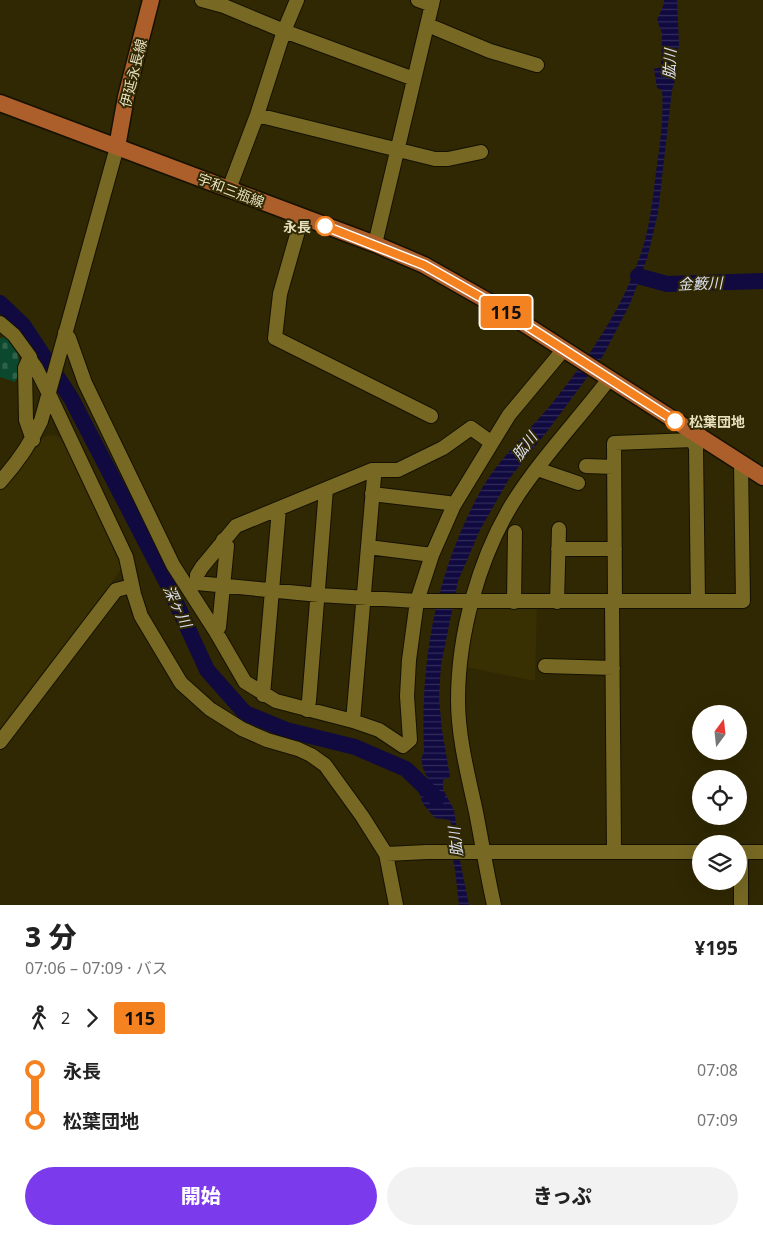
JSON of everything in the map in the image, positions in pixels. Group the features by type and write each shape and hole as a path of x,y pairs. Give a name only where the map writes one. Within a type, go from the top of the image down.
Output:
{"main road":[{"name":"伊延永長線","path":"118,147 126,97 151,0"},
{"name":"宇和三瓶線","path":"0,103 375,244 424,265 498,307 694,436 763,477"}],"street":[{"path":"202,0 224,6 284,31 414,79"},
{"path":"229,189 257,115 284,31 297,0"},
{"path":"375,244 428,26 432,3 418,0"},
{"path":"428,26 490,51 537,65"},
{"path":"257,115 435,159 448,159 481,152"},
{"path":"0,482 18,462 33,440 41,421 118,147"},
{"path":"302,217 280,294 275,338 431,416"},
{"path":"0,324 14,335 25,349 50,390 126,557 141,616 181,683 210,709 242,729 267,740 298,749 325,765 362,816 386,854 396,905"},
{"path":"64,337 173,565 195,589 216,632 245,682 276,701 379,730 403,746 410,740 407,696 409,660 432,554 454,505 509,415 566,351"},
{"path":"29,358 25,368 26,420 33,440"},
{"path":"494,905 482,852 461,736 458,700 464,636 471,601 495,534 514,501 607,377"},
{"path":"195,589 197,576 223,540 236,526 372,470 398,470 443,448 471,428 492,443"},
{"path":"614,852 612,668 614,443 694,436 696,448 698,601"},
{"path":"195,589 224,586 319,595 422,601 743,601 741,463"},
{"path":"586,466 614,467"},
{"path":"537,469 578,482"},
{"path":"353,722 374,477 372,470"},
{"path":"307,710 310,702 326,490"},
{"path":"372,494 448,502 454,505"},
{"path":"264,695 279,509"},
{"path":"557,602 559,529"},
{"path":"514,602 515,532"},
{"path":"216,632 219,627 224,586 227,546 223,540"},
{"path":"368,547 432,554"},
{"path":"558,549 614,549"},
{"path":"0,742 116,590 132,586"},
{"path":"545,666 612,668"},
{"path":"386,854 427,852 692,852"},
{"path":"747,852 763,852"},
{"path":"741,890 741,905"}],"shaded area":[{"path":"49,435 65,440 69,446 122,568 0,736 0,488 43,438"},
{"path":"476,604 537,604 535,681 466,667"}],"green space":[{"path":"9,337 19,359 19,370 15,382 0,377 0,338"}],"water":[{"name":"肱川","path":"664,0 677,0 679,45 675,62 678,72 672,90 658,213 647,259 630,304 603,356 509,479 480,530 458,581 441,665 439,698 450,777 443,780 443,789 454,810 459,842 457,846 469,905 459,905 450,844 454,837 450,820 435,818 423,804 419,793 424,777 428,778 423,769 422,762 424,752 423,717 428,650 434,617 442,584 453,552 465,521 481,490 498,465 548,408 583,363 617,309 635,270 645,241 649,221 660,141 662,90 657,88 654,69 661,67 662,33 657,20"}],"waterway":[{"name":"金籔川","path":"638,276 667,284 763,281"},
{"name":"深ヶ川","path":"0,303 23,325 71,398 167,583 207,670 245,713 286,730 355,747 406,769 437,799"}],"bus line":[{"name":"115","path":"325,226 375,244 424,265 498,307 675,421"}],"place":[{"name":"永長","path":"325,226"},
{"name":"松葉団地","path":"675,421"}]}
